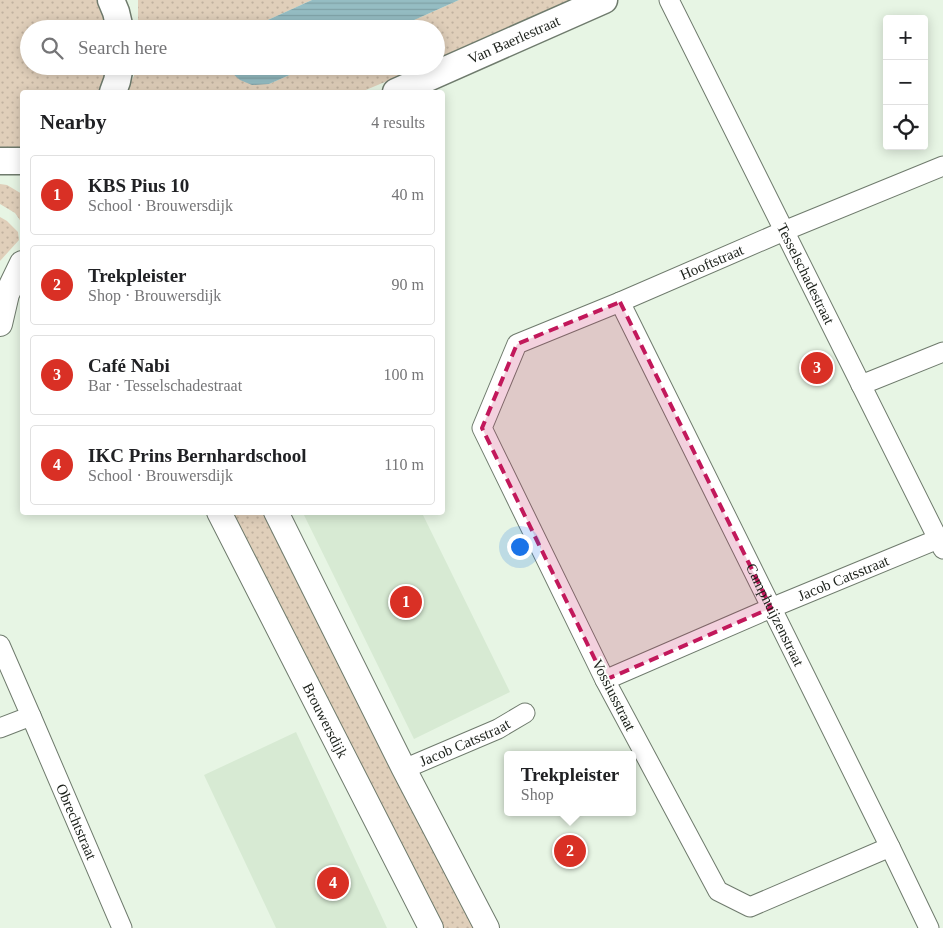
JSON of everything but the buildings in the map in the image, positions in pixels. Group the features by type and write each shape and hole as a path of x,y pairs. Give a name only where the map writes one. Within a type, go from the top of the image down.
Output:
{"main road":[{"path":"111,0 118,20"},
{"name":"Van Baerlestraat","path":"445,70 604,0"},
{"path":"113,90 118,75"},
{"name":"Van Baerlestraat","path":"401,90 434,75"},
{"path":"0,161 20,161"}],"street":[{"name":"Tesselschadestraat","path":"670,0 861,385 941,541"},
{"name":"Hooftstraat","path":"502,380 517,344 943,166"},
{"path":"0,324 7,294 20,267"},
{"name":"Camphuijzenstraat","path":"620,302 929,928"},
{"path":"861,385 943,352"},
{"name":"Vossiusstraat","path":"502,380 482,428 606,680 718,891 750,907 890,847"},
{"name":"Brouwersdijk","path":"221,515 431,928"},
{"path":"277,515 404,769 487,928"},
{"name":"Jacob Catsstraat","path":"606,680 771,608 941,541"},
{"name":"Obrechtstraat","path":"0,645 122,928"},
{"name":"Jacob Catsstraat","path":"404,769 498,729 525,714"},
{"path":"0,728 30,716"}],"highlighted area":[{"path":"620,302 771,608 605,680 482,428 517,344"}],"shaded area":[{"path":"0,0 101,0 108,20 20,20 20,75 107,75 102,90 20,90 20,150 0,151"},
{"path":"138,0 312,0 268,20 138,20"},
{"path":"459,0 574,0 445,56 445,20 414,20"},
{"path":"239,75 269,84 290,75 402,75 366,90 126,90 134,76"},
{"path":"0,184 7,185 20,193 20,220 15,213 0,204"},
{"path":"0,217 18,232 19,240 0,261"},
{"path":"228,515 265,515 478,928 441,928"},
{"path":"304,515 423,515 510,692 414,739"},
{"path":"296,732 387,928 276,928 204,775"}],"water":[{"path":"312,0 459,0 414,20 268,20"},
{"path":"234,75 290,75 269,84 252,85 240,80"}],"place":[{"name":"Café Nabi","path":"817,368"},
{"name":"KBS Pius 10","path":"406,602"},
{"name":"Trekpleister","path":"570,851"},
{"name":"IKC Prins Bernhardschool","path":"333,883"}]}
